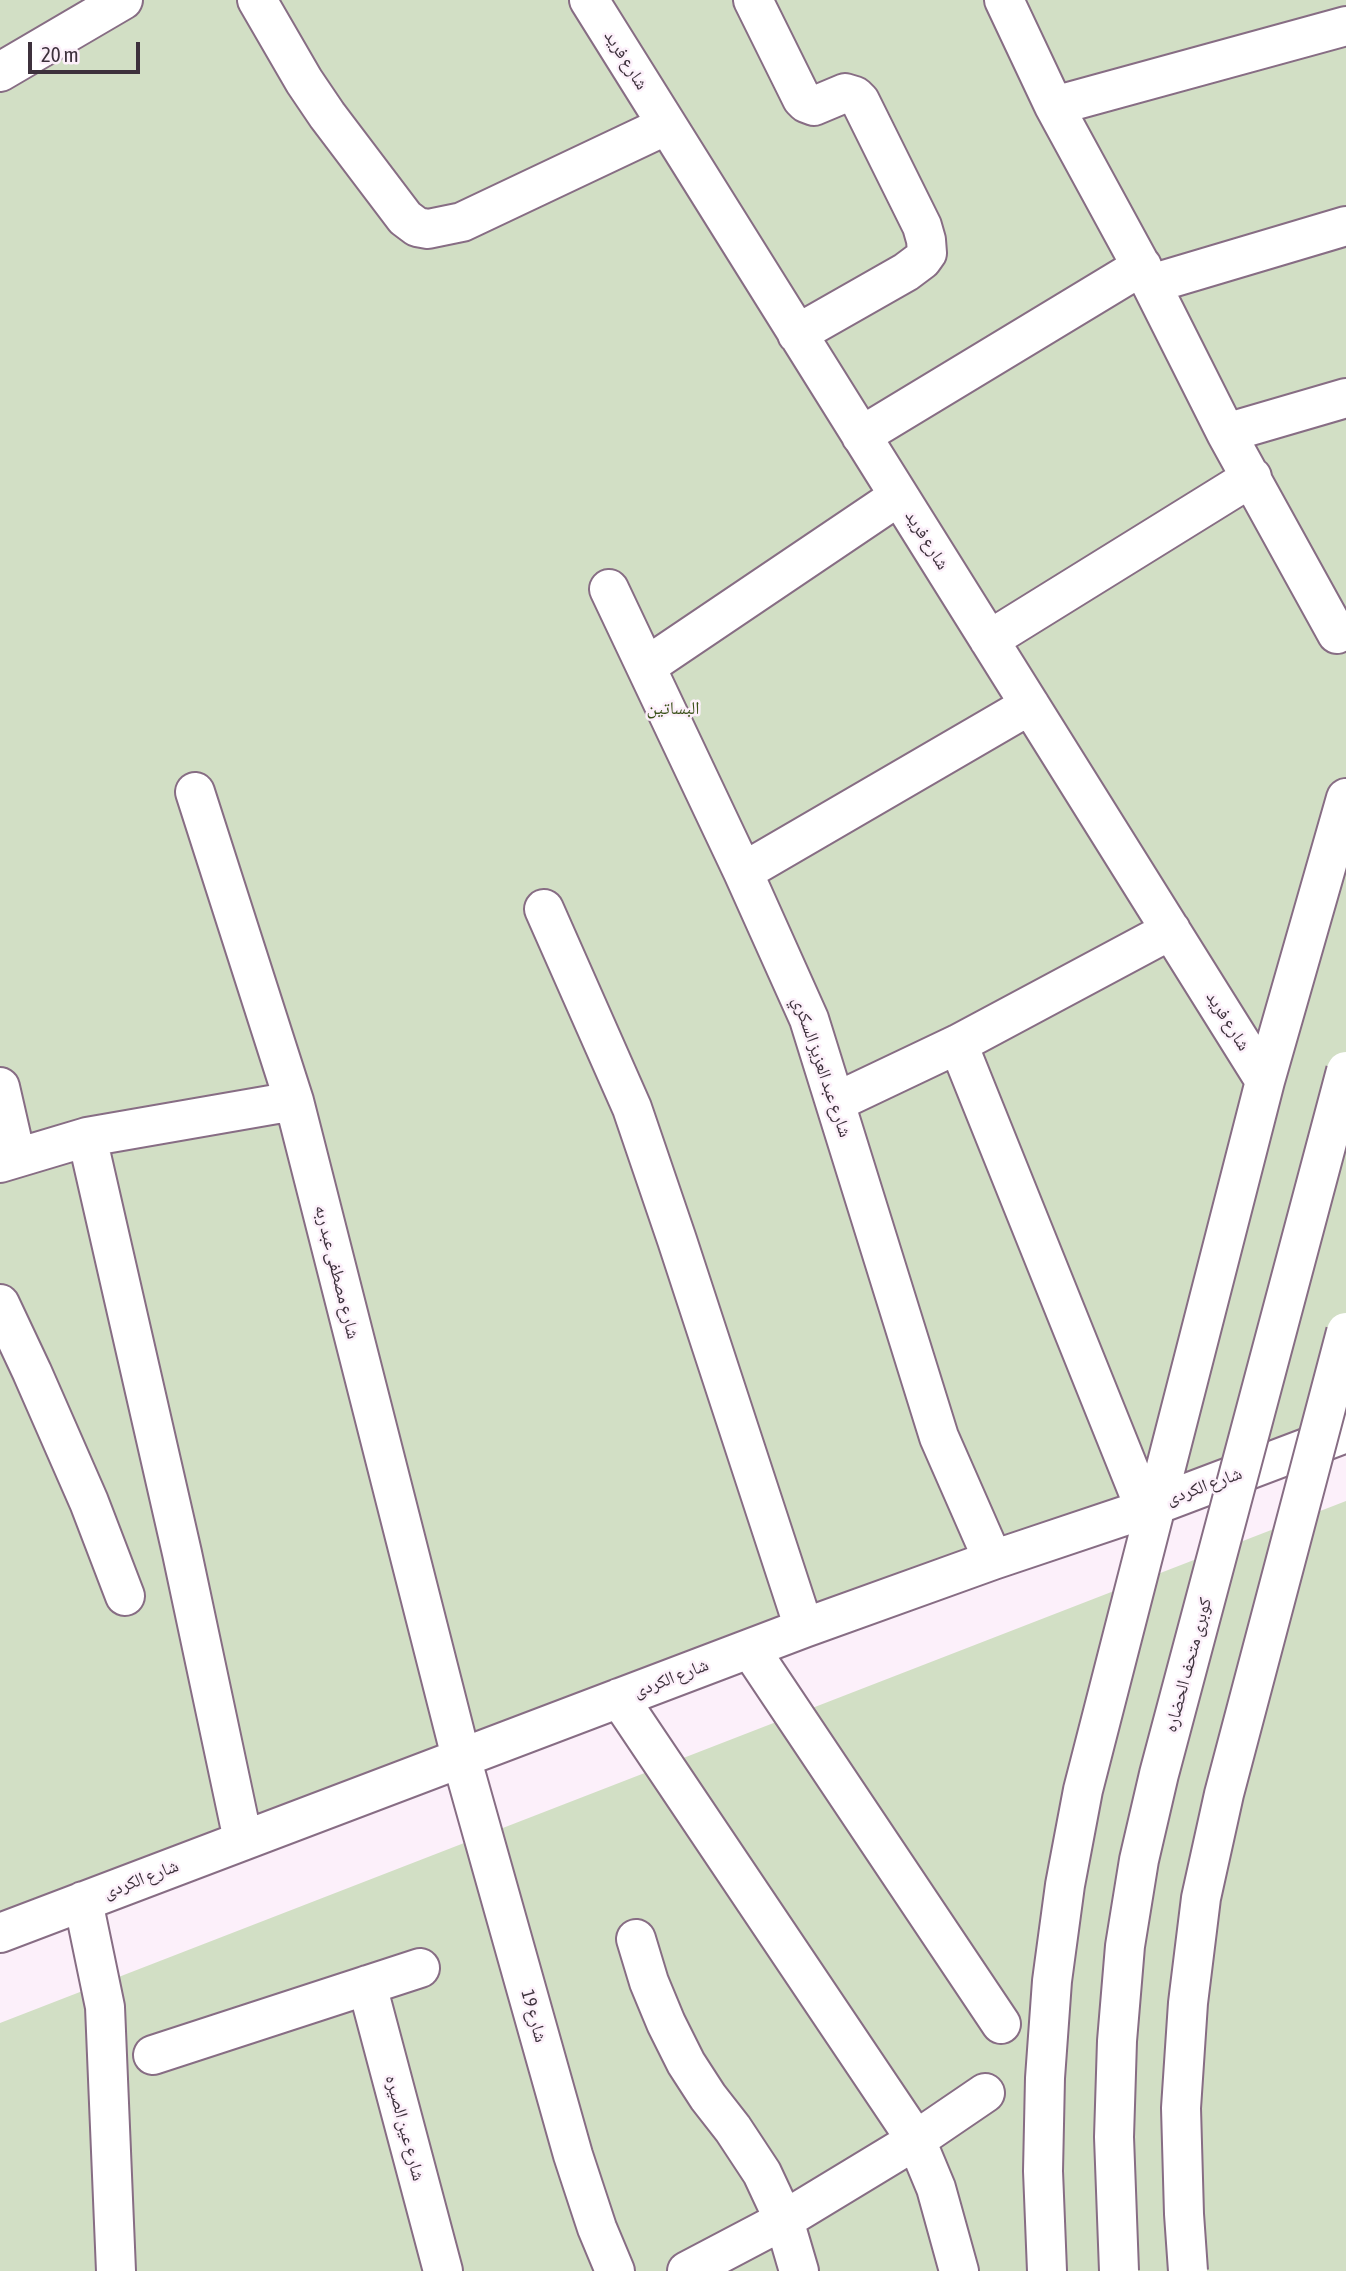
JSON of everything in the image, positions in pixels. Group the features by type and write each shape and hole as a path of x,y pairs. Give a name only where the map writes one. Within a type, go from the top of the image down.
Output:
{"main road":[{"path":"0,72 123,0"},
{"path":"257,0 327,116 405,218 417,227 428,229 462,222 667,125"},
{"name":"شارع فريد","path":"589,0 1265,1081"},
{"path":"753,0 806,103 814,106 845,93 860,101 922,226 926,240 927,253 922,260 797,334"},
{"path":"1004,0 1054,106 1147,275 1226,433 1337,634"},
{"path":"1054,106 1346,26"},
{"path":"861,436 1147,275 1346,226"},
{"path":"1226,433 1346,398"},
{"path":"989,640 1252,477"},
{"path":"647,666 900,496"},
{"name":"شارع عبد العزيز السكري","path":"609,589 744,872 809,1019 935,1425 954,1475 993,1560"},
{"path":"744,872 1030,705"},
{"name":"شارع مصطفى عبد ربه","path":"195,792 293,1101 461,1758"},
{"path":"1047,2271 1043,2171 1045,2078 1052,1982 1065,1885 1083,1790 1150,1506 1265,1081 1346,798"},
{"path":"544,909 632,1108 804,1628"},
{"path":"836,1102 958,1044 1171,930"},
{"path":"958,1044 1150,1506"},
{"name":"كوبرى متحف الحضاره","path":"1119,2271 1114,2137 1116,2041 1125,1946 1139,1860 1159,1773 1346,1071"},
{"path":"0,1087 8,1160 87,1137 293,1101"},
{"path":"87,1137 182,1553 243,1840"},
{"path":"0,1304 83,1490 125,1596"},
{"path":"1188,2271 1181,2108 1188,2003 1202,1898 1224,1794 1346,1332"},
{"name":"شارع الكردى","path":"0,1933 804,1628 1150,1506 1346,1433"},
{"path":"750,1649 1001,2024"},
{"path":"619,1698 916,2140 936,2188 959,2271"},
{"name":"شارع 19","path":"461,1758 573,2155 597,2228 615,2271"},
{"path":"83,1901 105,2007 116,2271"},
{"path":"636,1939 649,1982 666,2023 686,2063 762,2173 784,2220 799,2271"},
{"path":"153,2055 420,1968"},
{"name":"شارع عين الصيره","path":"367,1985 443,2271"},
{"path":"687,2271 784,2220 916,2140 985,2093"}],"green space":[{"name":"البساتين","path":"0,0 1346,0 1346,1415 0,1913"},
{"path":"1346,1501 1346,2271 0,2271 0,2023"}]}
